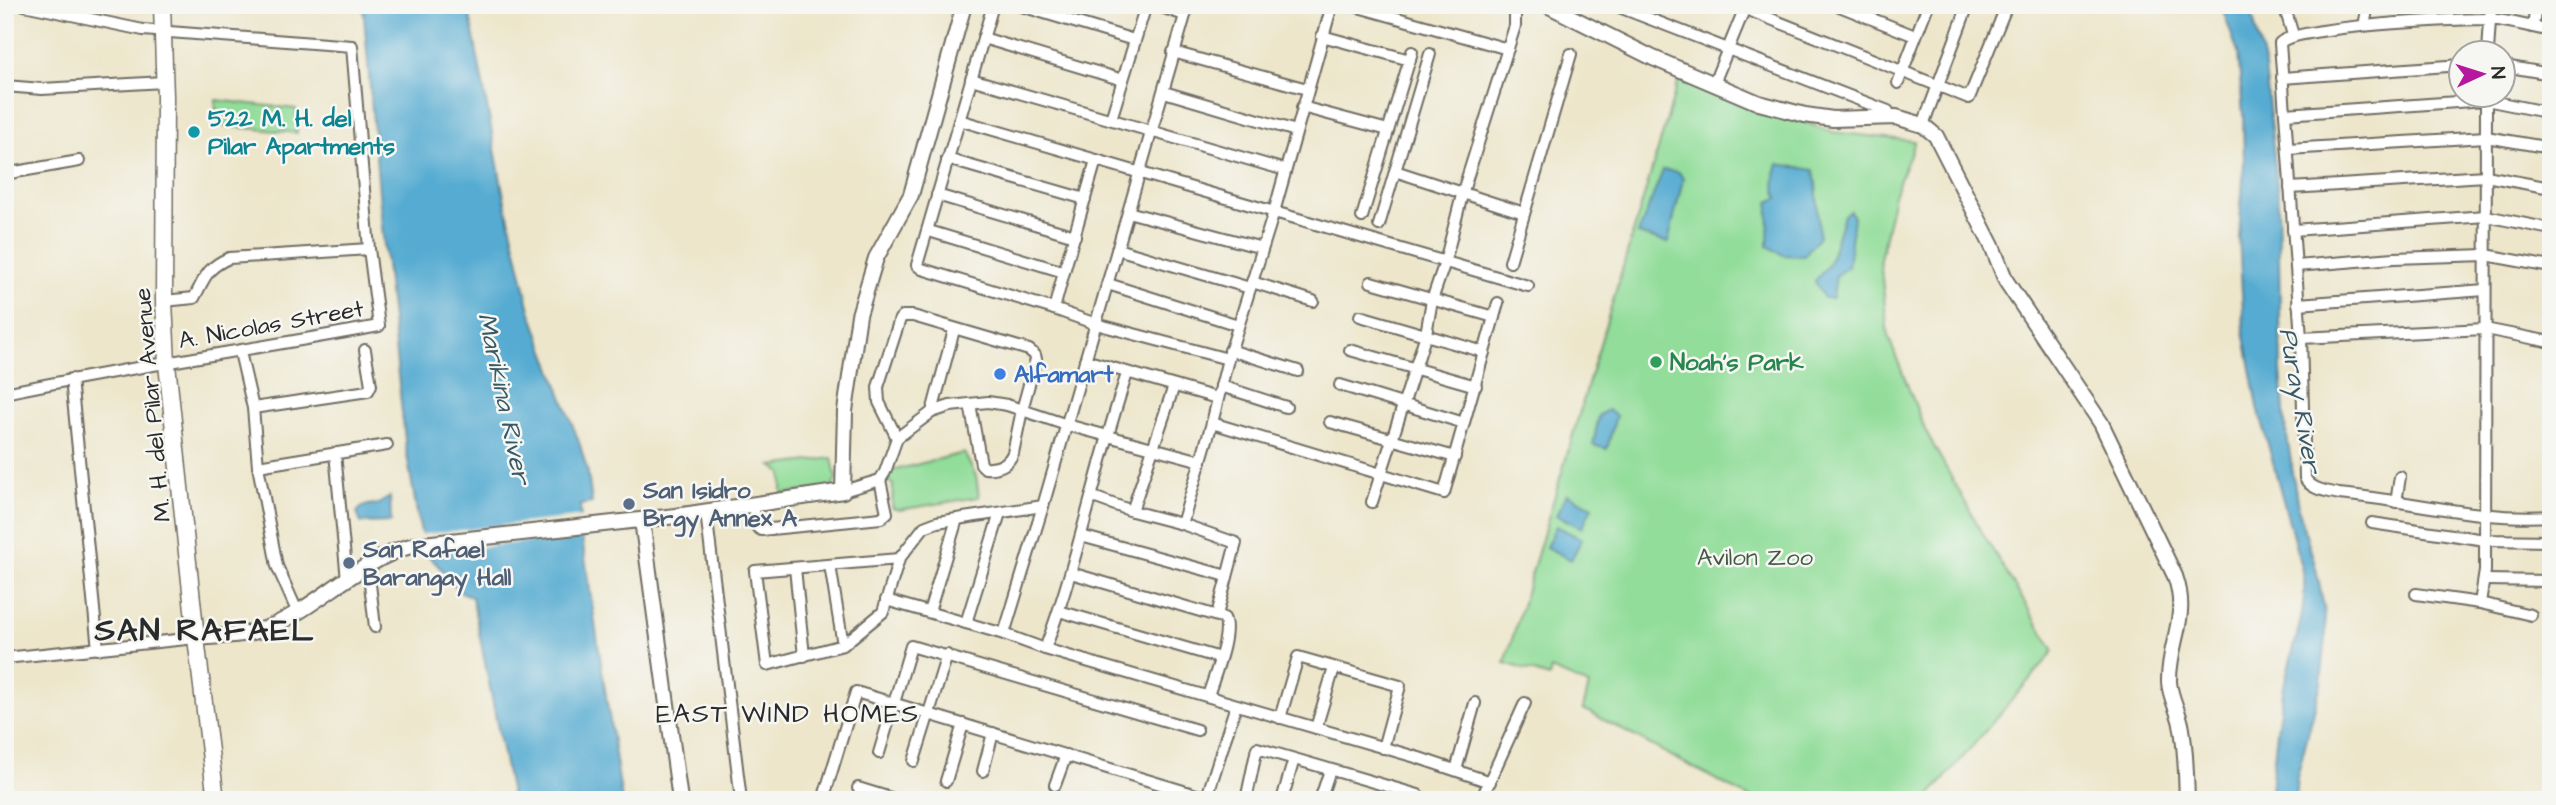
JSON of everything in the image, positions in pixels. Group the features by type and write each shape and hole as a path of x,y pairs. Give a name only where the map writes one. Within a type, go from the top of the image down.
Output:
{"main road":[{"name":"M. H. del Pilar Avenue","path":"162,5 164,301 167,364 216,800"}],"street":[{"path":"24,5 163,32 352,46 369,249 229,258 205,275 191,300 164,301"},
{"path":"843,491 845,411 859,314 876,258 911,195 964,5"},
{"path":"993,5 918,268 1096,324 1298,371"},
{"path":"1018,5 1134,40"},
{"path":"1111,119 1146,5"},
{"path":"1004,634 1187,10 1154,5"},
{"path":"1182,524 1332,5"},
{"path":"1351,5 1508,50"},
{"path":"1372,502 1426,334 1432,300 1445,262 1463,191 1508,50 1516,18 1511,5"},
{"path":"1547,5 1653,58 1759,103 1805,116 1833,120 1886,116 1923,125 1936,136 1992,246 2006,281 2101,423 2175,576 2182,606 2169,668 2169,685 2181,725 2187,800"},
{"path":"1614,5 1888,111"},
{"path":"1837,5 1916,36"},
{"path":"1900,78 1928,5"},
{"path":"1923,125 1968,5"},
{"path":"1714,83 1743,6 1900,78 1937,85 1969,98 2007,5"},
{"path":"2284,5 2293,35"},
{"path":"2364,26 2368,5"},
{"path":"2488,38 2491,5"},
{"path":"2533,27 2536,5"},
{"path":"2551,31 2489,19 2364,26 2293,35 2280,43 2301,338 2305,478 2308,483 2320,489 2339,494 2485,515 2551,516"},
{"path":"1322,36 1411,56 1362,217"},
{"path":"983,38 1123,80"},
{"path":"1173,52 1307,89"},
{"path":"1378,225 1430,54"},
{"path":"1510,262 1571,54"},
{"path":"2282,78 2448,66"},
{"path":"2518,68 2551,74"},
{"path":"971,79 1285,170"},
{"path":"5,86 42,89 164,82"},
{"path":"1164,92 1296,131"},
{"path":"2285,114 2448,100"},
{"path":"2518,105 2551,113"},
{"path":"1302,107 1388,130"},
{"path":"2480,603 2485,580 2486,108"},
{"path":"959,120 1528,286"},
{"path":"2287,149 2486,137 2551,148"},
{"path":"947,159 1085,199"},
{"path":"1054,309 1096,160"},
{"path":"5,178 10,173 79,161"},
{"path":"1395,171 1524,213"},
{"path":"2290,188 2486,176 2551,188"},
{"path":"937,195 1075,236"},
{"path":"1128,212 1262,248"},
{"path":"2293,230 2486,216 2551,229"},
{"path":"929,231 1064,272"},
{"name":"A. Nicolas Street","path":"5,393 71,379 379,326 369,249"},
{"path":"1117,249 1313,301"},
{"path":"2296,266 2394,258 2486,255 2551,267"},
{"path":"1371,282 1494,317"},
{"path":"1108,284 1238,324"},
{"path":"2298,304 2485,290"},
{"path":"2390,297 2392,310"},
{"path":"1212,423 1444,493 1498,303"},
{"path":"897,438 877,397 878,387 903,316 912,316 1016,346 1035,355 1010,459 1000,467 985,468 979,457 970,404"},
{"path":"1360,316 1484,352"},
{"path":"2301,338 2485,328 2551,342"},
{"path":"932,412 954,330"},
{"path":"253,408 368,391 371,385 365,350"},
{"path":"1350,350 1476,386"},
{"path":"240,352 253,408 258,466 277,566 297,611"},
{"path":"1085,360 1217,398"},
{"path":"1045,649 1071,573 1093,497 1106,435 1127,374"},
{"path":"71,379 98,649"},
{"path":"1340,385 1464,423"},
{"path":"1132,511 1174,386"},
{"path":"1221,386 1286,407"},
{"path":"5,657 263,630 368,566 400,549 414,545 706,512 843,491 880,480 897,438 932,412 950,406 988,402 1201,461"},
{"path":"1330,422 1455,457"},
{"path":"258,466 387,445"},
{"path":"335,453 346,580"},
{"path":"2396,502 2400,477"},
{"path":"753,505 757,527 761,530 881,519 887,513 880,480"},
{"path":"1093,497 1235,541 1217,615"},
{"path":"899,559 755,571 767,665 843,645 883,612 899,559 924,527 957,519 1043,506"},
{"path":"706,512 741,800"},
{"path":"966,622 1000,513"},
{"path":"929,612 957,519"},
{"path":"642,520 680,800"},
{"path":"2372,523 2485,540 2551,541"},
{"path":"1081,536 1227,576"},
{"path":"830,565 843,645"},
{"path":"368,566 375,627"},
{"path":"795,568 804,656"},
{"path":"1071,573 1224,618 1227,624 1208,696"},
{"path":"2485,580 2551,581"},
{"path":"2416,594 2480,603 2531,615"},
{"path":"886,600 1490,782"},
{"path":"1059,611 1220,657"},
{"path":"878,752 911,646 1197,730"},
{"path":"914,761 947,655"},
{"path":"1280,718 1297,657 1401,687 1383,748"},
{"path":"1316,729 1334,668"},
{"path":"823,800 856,692 1209,799 1236,705"},
{"path":"1456,770 1475,703"},
{"path":"1481,800 1525,703"},
{"path":"946,781 963,724"},
{"path":"983,771 993,733"},
{"path":"1246,800 1257,748 1418,795"},
{"path":"1055,785 1066,755"},
{"path":"1282,800 1294,759"},
{"path":"1320,800 1329,770"},
{"path":"858,788 897,800"}],"green space":[{"name":"Avilon Zoo","path":"1681,72 1756,105 1832,132 1915,141 1894,195 1880,259 1888,336 1926,432 1983,534 2054,651 1926,800 1754,800 1583,709 1589,685 1551,669 1549,677 1505,663"},
{"path":"216,100 296,109 297,133 215,125"},
{"path":"964,453 976,476 979,497 899,510 892,508 893,485 886,479 886,472"},
{"path":"832,458 836,478 832,488 782,494 782,473 772,466"}],"water":[{"name":"Marikina River","path":"363,5 468,5 504,197 530,310 588,473 592,503 580,505 582,538 622,800 512,800 472,597 459,591 427,554 406,449 382,227"},
{"path":"2221,5 2250,5 2265,67 2278,196 2281,370 2285,423 2298,507 2316,568 2324,608 2326,637 2321,683 2297,777 2295,800 2270,800 2281,704 2301,620 2304,578 2258,407 2244,331 2239,237 2244,163 2243,115 2238,53"},
{"path":"1778,164 1814,170 1819,236 1804,256 1783,255 1768,246 1769,202 1778,198 1775,173"},
{"path":"1663,170 1679,172 1683,179 1668,243 1638,234"},
{"path":"1850,211 1854,217 1848,267 1836,275 1833,298 1824,298 1815,281 1829,264 1844,215"},
{"path":"1608,410 1616,416 1607,449 1593,445 1599,415"},
{"path":"1567,494 1592,507 1582,528 1556,515"},
{"path":"390,497 391,522 361,523 357,513 361,508 378,504"},
{"path":"1556,526 1582,539 1571,560 1546,547"}],"pier":[{"path":"584,516 585,535 423,554 418,535"}],"place":[{"name":"522 M. H. del Pilar Apartments","path":"194,132"},
{"name":"Noah's Park","path":"1656,362"},
{"name":"Alfamart","path":"1000,374"},
{"name":"San Isidro Brgy Annex A","path":"629,504"},
{"name":"San Rafael Barangay Hall","path":"349,563"}],"district":[{"name":"SAN RAFAEL","path":"205,629"},
{"name":"EAST WIND HOMES","path":"788,713"}],"water label":[{"name":"Puray River","path":"2301,400"}]}
